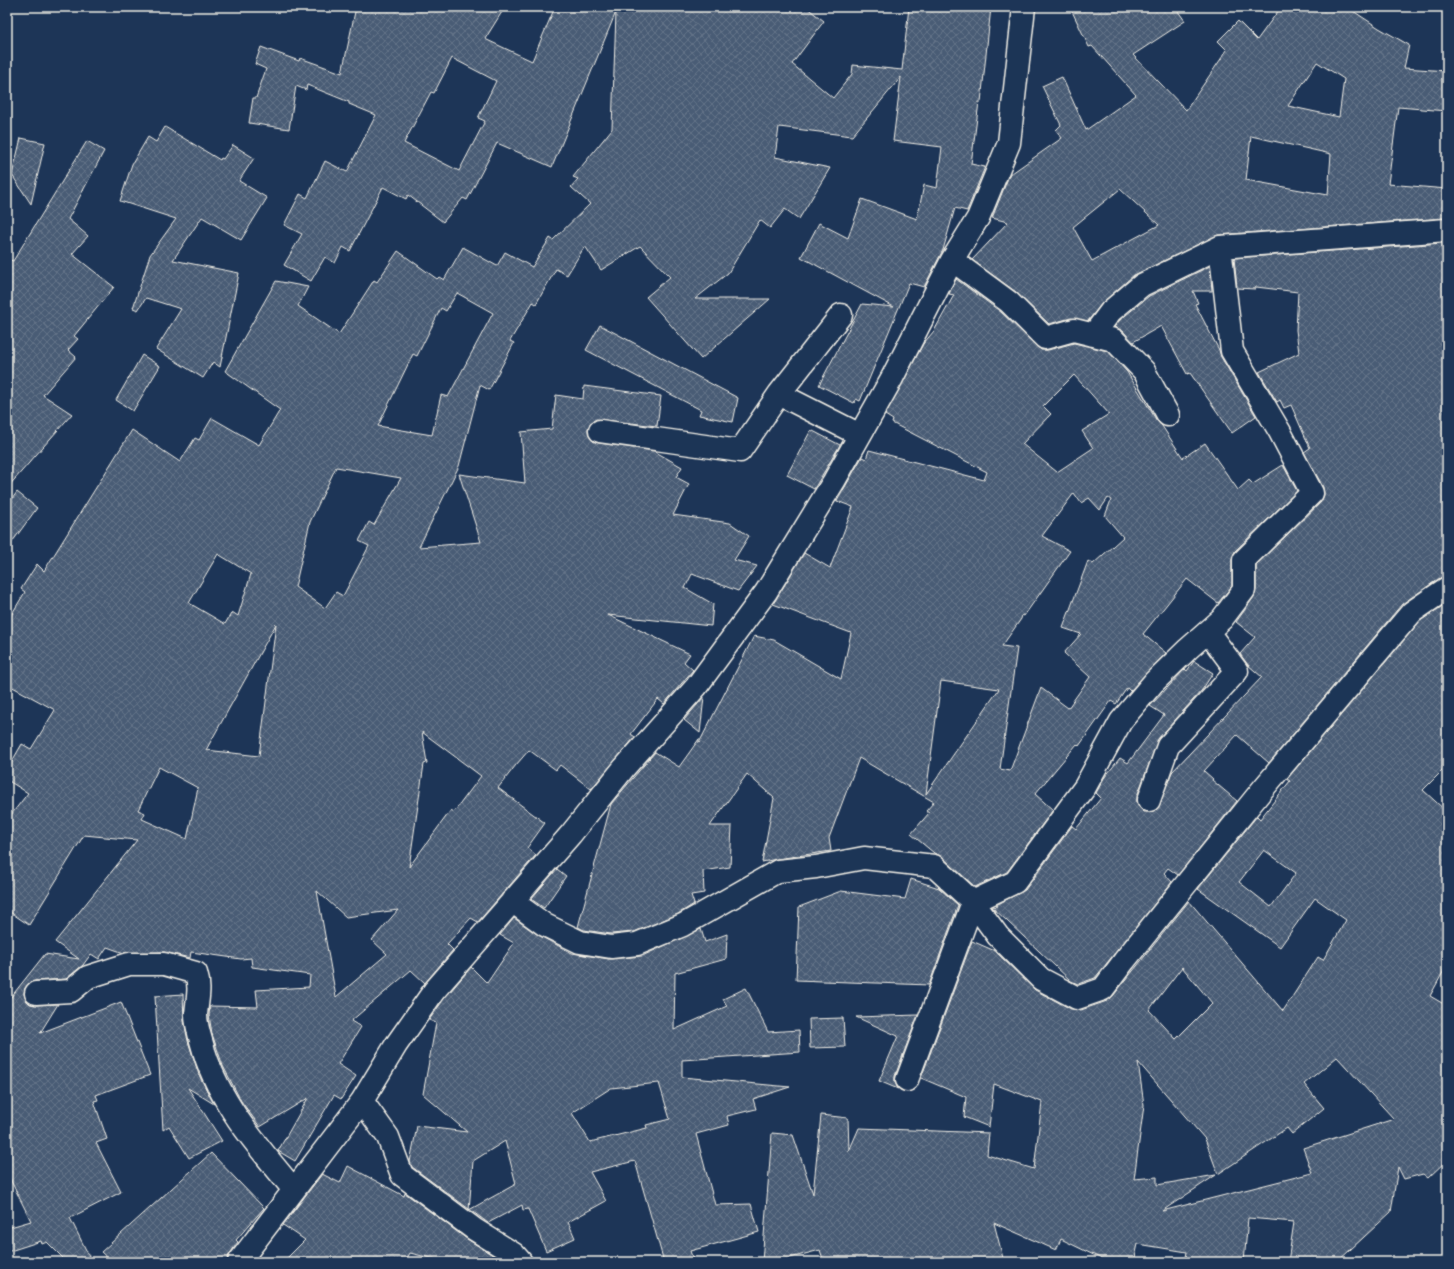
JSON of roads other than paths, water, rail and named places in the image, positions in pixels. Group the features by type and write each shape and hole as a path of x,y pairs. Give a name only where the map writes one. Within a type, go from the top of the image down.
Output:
{"street":[{"path":"239,1262 362,1101 396,1045 434,991 696,687 766,592 892,378 952,260 978,218 1009,143 1024,7"},
{"path":"1093,335 1111,311 1142,285 1220,247 1447,230"},
{"path":"907,1080 973,902 1014,882 1085,787 1121,721 1154,682 1222,620 1244,590 1244,560 1312,493 1280,432 1232,351 1220,247"},
{"path":"952,260 1009,302 1045,338 1074,330 1114,340 1144,371 1168,415"},
{"path":"600,431 740,451 779,394 841,315"},
{"path":"779,394 860,434"},
{"path":"512,901 545,925 580,942 611,947 637,944 682,925 778,871 816,867 864,858 934,866 973,902 998,936 1041,979 1077,998 1103,989 1262,790 1412,612 1447,588"},
{"path":"1149,800 1168,746 1238,671 1208,632"},
{"path":"36,993 71,991 88,977 129,964 164,964 196,973 200,984 196,1017 204,1051 219,1088 251,1137 294,1190"},
{"path":"362,1101 388,1137 402,1175 474,1229 514,1254 521,1262"}]}
